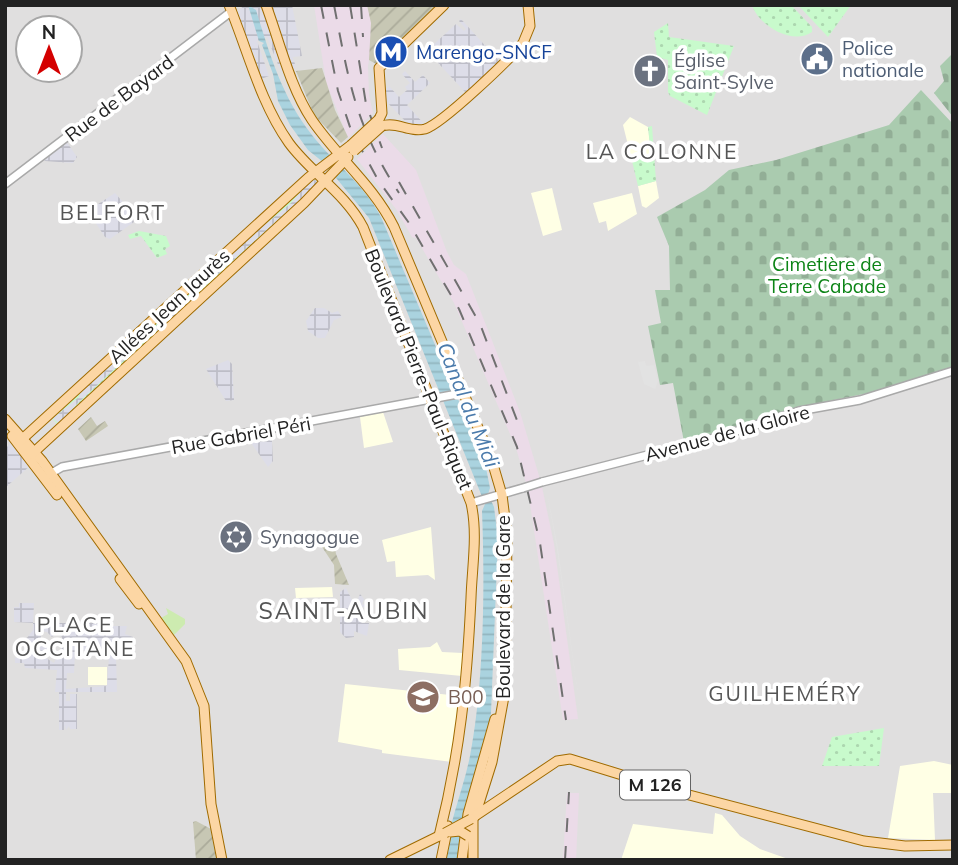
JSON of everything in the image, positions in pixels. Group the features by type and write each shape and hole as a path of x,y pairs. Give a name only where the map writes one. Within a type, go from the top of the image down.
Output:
{"main road":[{"name":"Boulevard de la Gare","path":"266,5 301,102 340,159 384,209 461,393 499,495 507,535 503,671 505,691 486,795 494,803"},
{"path":"323,174 381,123 377,79 381,64 444,5"},
{"path":"381,123 408,130 425,129 439,121 518,49 529,33 528,6"},
{"name":"Boulevard Pierre-Paul-Riquet","path":"230,8 273,116 288,141 323,174 363,227 475,502 470,637"},
{"name":"Allées Jean Jaurès","path":"20,441 323,174"},
{"name":"Allées Jean Jaurès","path":"32,455 323,174"},
{"path":"5,419 20,441"},
{"path":"5,426 50,474 142,604"},
{"path":"32,455 142,604 181,651 201,694 211,804 221,856"},
{"path":"442,835 461,733 470,637"},
{"path":"441,859 468,722 472,676 470,637"},
{"path":"462,860 490,744 503,671"},
{"name":"M 126","path":"469,827 494,803 558,761 570,759 674,791 864,841 905,846 953,845"},
{"name":"Boulevard de la Gare","path":"469,827 492,762"},
{"path":"444,820 450,825 469,827"},
{"path":"390,860 442,835 469,827"},
{"path":"469,827 473,860"}],"street":[{"name":"Rue de Bayard","path":"5,184 230,8"},
{"name":"Avenue de la Gloire","path":"475,502 718,437 799,411 860,400 953,371"},
{"name":"Rue Gabriel Péri","path":"50,474 62,467 461,393"}],"shaded area":[{"path":"5,5 953,5 953,860 5,860"},
{"path":"244,5 264,5 286,71 281,72 267,37 257,41 269,76 261,79 235,15"},
{"path":"269,5 292,5 302,56 293,57 296,68 291,69"},
{"path":"314,5 379,5 368,66 373,113 348,138 326,82"},
{"path":"367,5 441,5 378,65 369,60 371,23"},
{"path":"461,19 500,62 466,93 427,51 430,49 439,58 443,55 433,45 456,24 464,31 466,29 459,21"},
{"path":"322,68 335,110 348,137 341,143 314,115 296,71"},
{"path":"405,71 415,82 423,75 430,83 407,105 425,125 409,125 384,99 384,91 389,86 399,97 407,90 405,87 410,83 402,74"},
{"path":"630,117 648,127 651,155 632,161 623,125"},
{"path":"383,134 416,170 447,252 454,265 466,274 520,412 540,479 526,483 516,448 454,303 416,238 412,237 396,209 357,159"},
{"path":"66,141 77,157 73,163 45,161 43,158"},
{"path":"312,178 318,182 312,189 194,296 171,323 152,334 59,424 53,418 79,397 81,390 161,322 163,314 176,302 186,299 220,266 221,261 229,257 260,225 267,223 291,203"},
{"path":"656,181 659,198 646,208 642,206 638,186"},
{"path":"552,188 562,230 543,236 531,193"},
{"path":"115,193 128,208 134,222 110,239 105,237 89,213 92,208"},
{"path":"632,193 637,214 608,231 606,221 599,223 593,203"},
{"path":"315,308 324,308 332,313 338,311 342,317 334,320 325,338 318,338 308,331 306,321"},
{"path":"228,360 232,364 234,400 226,401 206,369"},
{"path":"645,361 646,366 654,365 658,381 655,389 644,384 638,362"},
{"path":"383,412 393,442 364,448 360,417"},
{"path":"91,417 97,426 105,421 108,426 86,441 78,429"},
{"path":"271,425 273,461 268,467 242,430"},
{"path":"12,442 31,465 5,488 5,449"},
{"path":"542,487 554,544 578,719 563,720 528,491"},
{"path":"546,487 558,549 581,715 557,549"},
{"path":"431,527 435,580 428,575 396,577 395,561 387,562 382,540"},
{"path":"333,537 336,554 349,585 335,584 334,565 318,541"},
{"path":"332,587 333,597 296,598 295,588"},
{"path":"346,588 352,600 358,599 360,594 364,599 362,605 368,602 368,606 361,607 362,623 369,623 367,636 354,631 354,637 346,638 340,632 340,592"},
{"name":"PLACE OCCITANE","path":"19,603 34,603 33,623 14,622 14,607 19,607"},
{"name":"PLACE OCCITANE","path":"33,623 112,623 112,626 127,626 125,634 133,637 133,643 123,646 123,656 116,656 117,692 66,692 66,701 70,701 70,694 77,694 77,729 70,729 69,726 66,730 65,725 64,730 59,730 59,692 55,692 57,670 25,668 24,663 15,663 15,658 26,658 23,643 33,630","holes":["41,631 52,637 57,632 62,637 62,647 54,663 46,658 46,652 50,648 41,643","92,651 92,655 109,656 107,686 66,689 67,673 74,673 75,652"]},
{"path":"437,642 442,652 463,653 462,676 399,670 398,649 430,647"},
{"path":"88,667 107,667 107,685 88,685"},
{"path":"345,684 460,696 452,762 382,753 382,750 338,742"},
{"path":"934,761 953,765 953,793 933,793 935,840 888,838 900,766"},
{"path":"567,793 579,793 576,860 563,860"},
{"path":"715,813 722,815 740,836 760,849 791,860 621,860 633,824 713,834"},
{"path":"193,822 211,829 219,860 196,860"}],"green space":[{"path":"752,5 791,5 812,27 812,32 795,36 777,31 761,20"},
{"path":"798,5 851,5 828,37"},
{"path":"668,23 669,37 734,46 707,115 670,96 668,92 668,60 657,57 654,32"},
{"path":"953,53 953,117 934,93 944,81 940,66"},
{"name":"Cimetière de Terre Cabade","path":"921,90 953,124 953,367 878,391 800,407 684,442 673,383 660,385 648,326 661,323 655,290 670,290 669,246 657,217 705,190 729,170 776,160 889,125"},
{"path":"652,126 656,181 638,186 632,161 651,155 648,127"},
{"path":"312,178 318,182 314,189 59,426 51,417"},
{"path":"139,231 166,236 170,246 165,249 167,254 157,258 141,236 130,239 128,235"},
{"path":"166,608 185,619 185,624 174,635 161,618 168,614"},
{"path":"884,728 879,766 822,766 832,737"}],"water":[{"path":"248,5 256,10 278,75 302,121 366,194 381,217 485,463 490,488 488,494 494,507 498,539 491,713 483,755 460,835 459,860 445,860 475,728 481,666 482,511 485,504 369,218 323,162 308,150 290,125 278,101 273,74 262,45 264,43 259,41"}],"railway":[{"path":"321,5 338,91 351,130 378,180 409,223 459,309 517,447 540,543 566,720"},
{"path":"334,5 350,80 363,124 372,146 399,193"},
{"path":"350,5 366,104 382,148"},
{"path":"361,5 363,37"},
{"path":"399,182 480,324 518,423"},
{"path":"565,860 569,792"}],"place":[{"name":"Marengo-SNCF","path":"391,52"},
{"name":"Police nationale","path":"817,59"},
{"name":"Église Saint-Sylve","path":"650,71"},
{"name":"Synagogue","path":"236,537"},
{"name":"B00","path":"423,697"}],"district":[{"name":"LA COLONNE","path":"662,152"},
{"name":"BELFORT","path":"113,213"},
{"name":"SAINT-AUBIN","path":"344,611"},
{"name":"PLACE OCCITANE","path":"75,637"},
{"name":"GUILHEMÉRY","path":"785,694"}],"water label":[{"name":"Canal du Midi","path":"468,405"}]}
